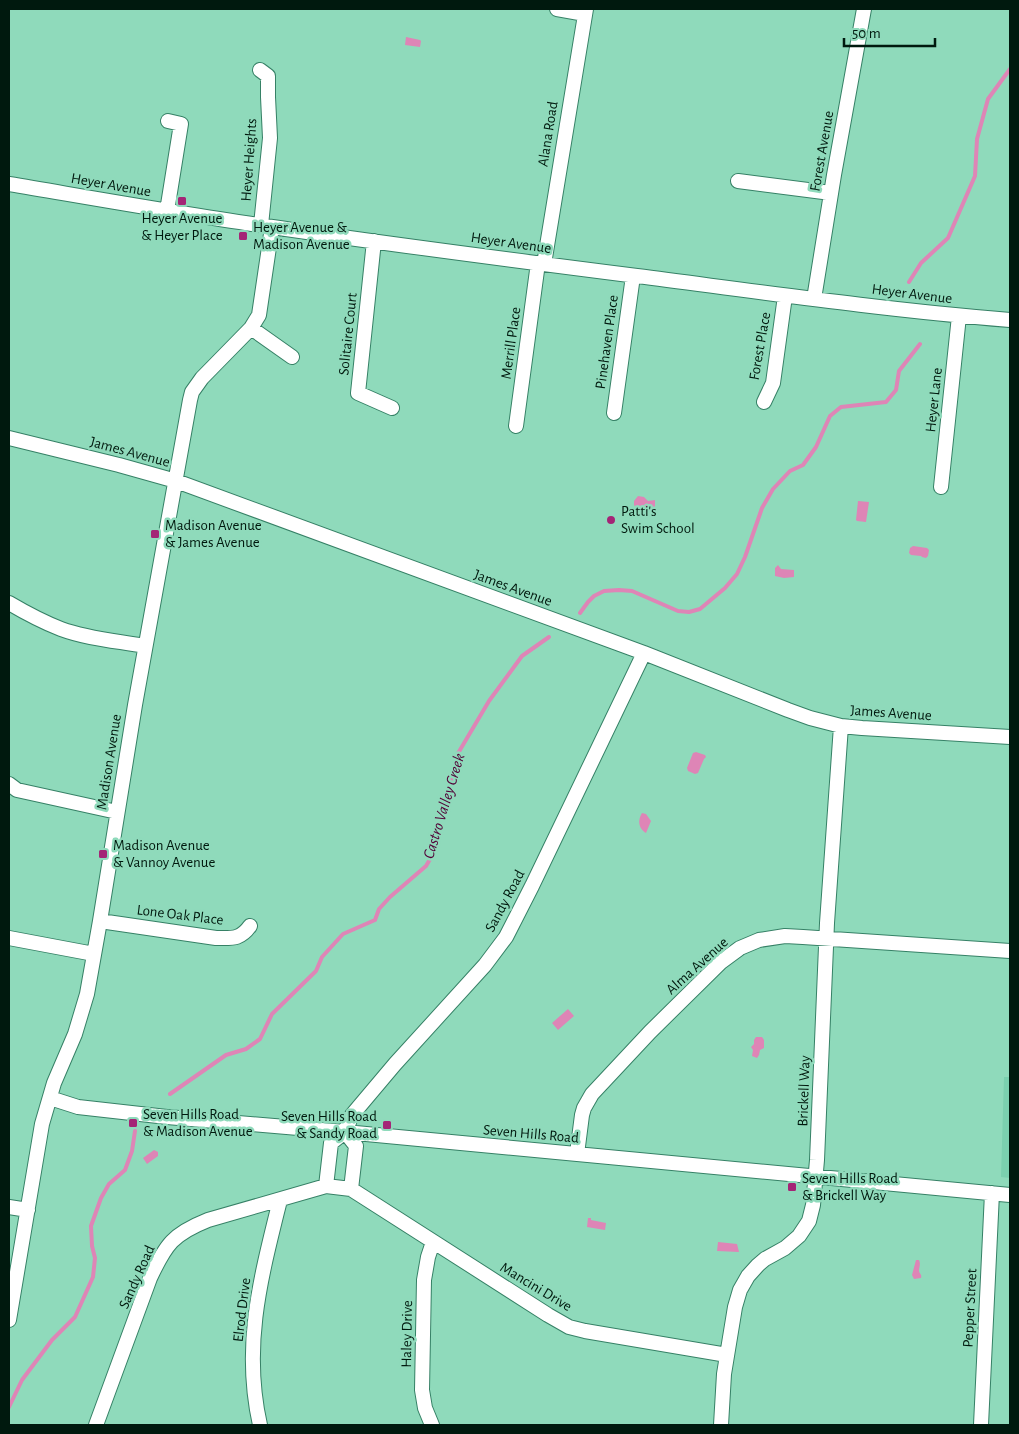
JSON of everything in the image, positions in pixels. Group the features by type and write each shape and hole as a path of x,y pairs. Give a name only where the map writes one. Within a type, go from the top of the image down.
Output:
{"street":[{"path":"556,9 585,11"},
{"name":"Forest Avenue","path":"814,299 864,9"},
{"name":"Alana Road","path":"541,264 585,11"},
{"name":"Heyer Heights","path":"260,70 268,76 270,138 266,226"},
{"path":"167,211 181,124 168,121"},
{"path":"738,181 831,193"},
{"name":"Heyer Avenue","path":"9,184 266,226 541,264 785,296 1010,320"},
{"name":"Madison Avenue","path":"9,1320 42,1124 54,1083 81,1019 87,994 145,646 192,392 202,378 250,328 259,315 266,226"},
{"name":"Solitaire Court","path":"374,241 358,393 392,408"},
{"name":"Merrill Place","path":"516,426 541,264"},
{"name":"Pinehaven Place","path":"614,413 632,276"},
{"name":"Forest Place","path":"764,402 772,383 785,296"},
{"name":"Heyer Lane","path":"941,487 959,316"},
{"path":"250,328 292,357"},
{"name":"James Avenue","path":"9,438 119,465 176,482 644,653 810,718 841,726 1010,737"},
{"path":"9,603 63,630 145,646"},
{"name":"Sandy Road","path":"326,1186 331,1143 345,1132 350,1118 363,1102 485,965 506,937 644,653"},
{"name":"Brickell Way","path":"721,1425 722,1393 727,1355 735,1306 740,1290 748,1276 758,1265 785,1248 799,1236 809,1221 813,1205 816,1177 826,938 841,726"},
{"path":"9,784 17,790 117,812"},
{"name":"Lone Oak Place","path":"100,921 216,938 240,936 250,926"},
{"name":"Alma Avenue","path":"577,1154 582,1115 592,1094 650,1032 721,962 740,948 759,940 785,936 1010,951"},
{"path":"9,938 94,954"},
{"name":"Seven Hills Road","path":"50,1098 78,1106 106,1110 247,1125 345,1132 1010,1195"},
{"path":"345,1132 356,1146 351,1189"},
{"name":"Sandy Road","path":"96,1425 150,1278 161,1256 175,1238 190,1227 208,1220 326,1186 351,1189"},
{"name":"Mancini Drive","path":"351,1189 548,1316 569,1326 585,1331 727,1355"},
{"name":"Pepper Street","path":"981,1425 992,1193"},
{"name":"Elrod Drive","path":"260,1425 254,1368 255,1312 280,1200"},
{"path":"9,1207 28,1210"},
{"name":"Haley Drive","path":"432,1425 425,1408 422,1390 424,1280 433,1242"}],"shaded area":[{"path":"406,37 420,40 420,47 405,45"},
{"path":"638,496 644,497 648,501 655,500 655,510 636,508 634,501"},
{"path":"858,501 869,502 866,522 856,520"},
{"path":"913,546 927,548 929,550 928,556 926,558 911,555 909,553 910,548"},
{"path":"778,565 781,569 794,570 794,577 784,578 775,576 775,568"},
{"path":"696,752 706,757 698,773 695,774 688,771 687,768 693,753"},
{"path":"642,813 646,814 651,821 646,833 640,824"},
{"path":"568,1009 574,1016 558,1030 552,1023"},
{"path":"756,1037 762,1037 764,1040 764,1048 760,1050 757,1058 752,1056 753,1050 751,1047"},
{"path":"1004,1077 1010,1077 1010,1178 1001,1177"},
{"path":"154,1150 158,1152 158,1156 147,1164 143,1158"},
{"path":"588,1218 606,1223 605,1230 587,1227"},
{"path":"718,1242 737,1244 739,1252 717,1251"},
{"path":"916,1260 919,1260 921,1278 914,1279 912,1275"}],"waterway":[{"name":"Castro Valley Creek","path":"909,282 921,263 948,238 975,176 977,139 988,99 1010,69"},
{"name":"Castro Valley Creek","path":"580,613 594,596 604,591 619,590 632,591 678,611 689,612 700,609 725,588 737,574 762,508 773,489 790,471 803,465 816,447 830,416 841,407 886,402 896,390 899,371 920,344"},
{"name":"Castro Valley Creek","path":"170,1094 226,1055 246,1049 260,1039 272,1014 316,971 322,957 343,934 375,920 379,909 390,897 426,866 433,854 435,828 447,799 457,755 489,701 522,656 549,637"},
{"name":"Castro Valley Creek","path":"9,1407 22,1380 52,1340 75,1317 93,1277 95,1258 91,1226 101,1198 109,1184 125,1170 132,1151 135,1131"}],"place":[{"name":"Heyer Avenue & Heyer Place","path":"182,201"},
{"name":"Heyer Avenue & Madison Avenue","path":"243,236"},
{"name":"Patti's Swim School","path":"611,520"},
{"name":"Madison Avenue & James Avenue","path":"155,534"},
{"name":"Madison Avenue & Vannoy Avenue","path":"103,854"},
{"name":"Seven Hills Road & Madison Avenue","path":"133,1123"},
{"name":"Seven Hills Road & Sandy Road","path":"387,1125"},
{"name":"Seven Hills Road & Brickell Way","path":"792,1187"}]}
